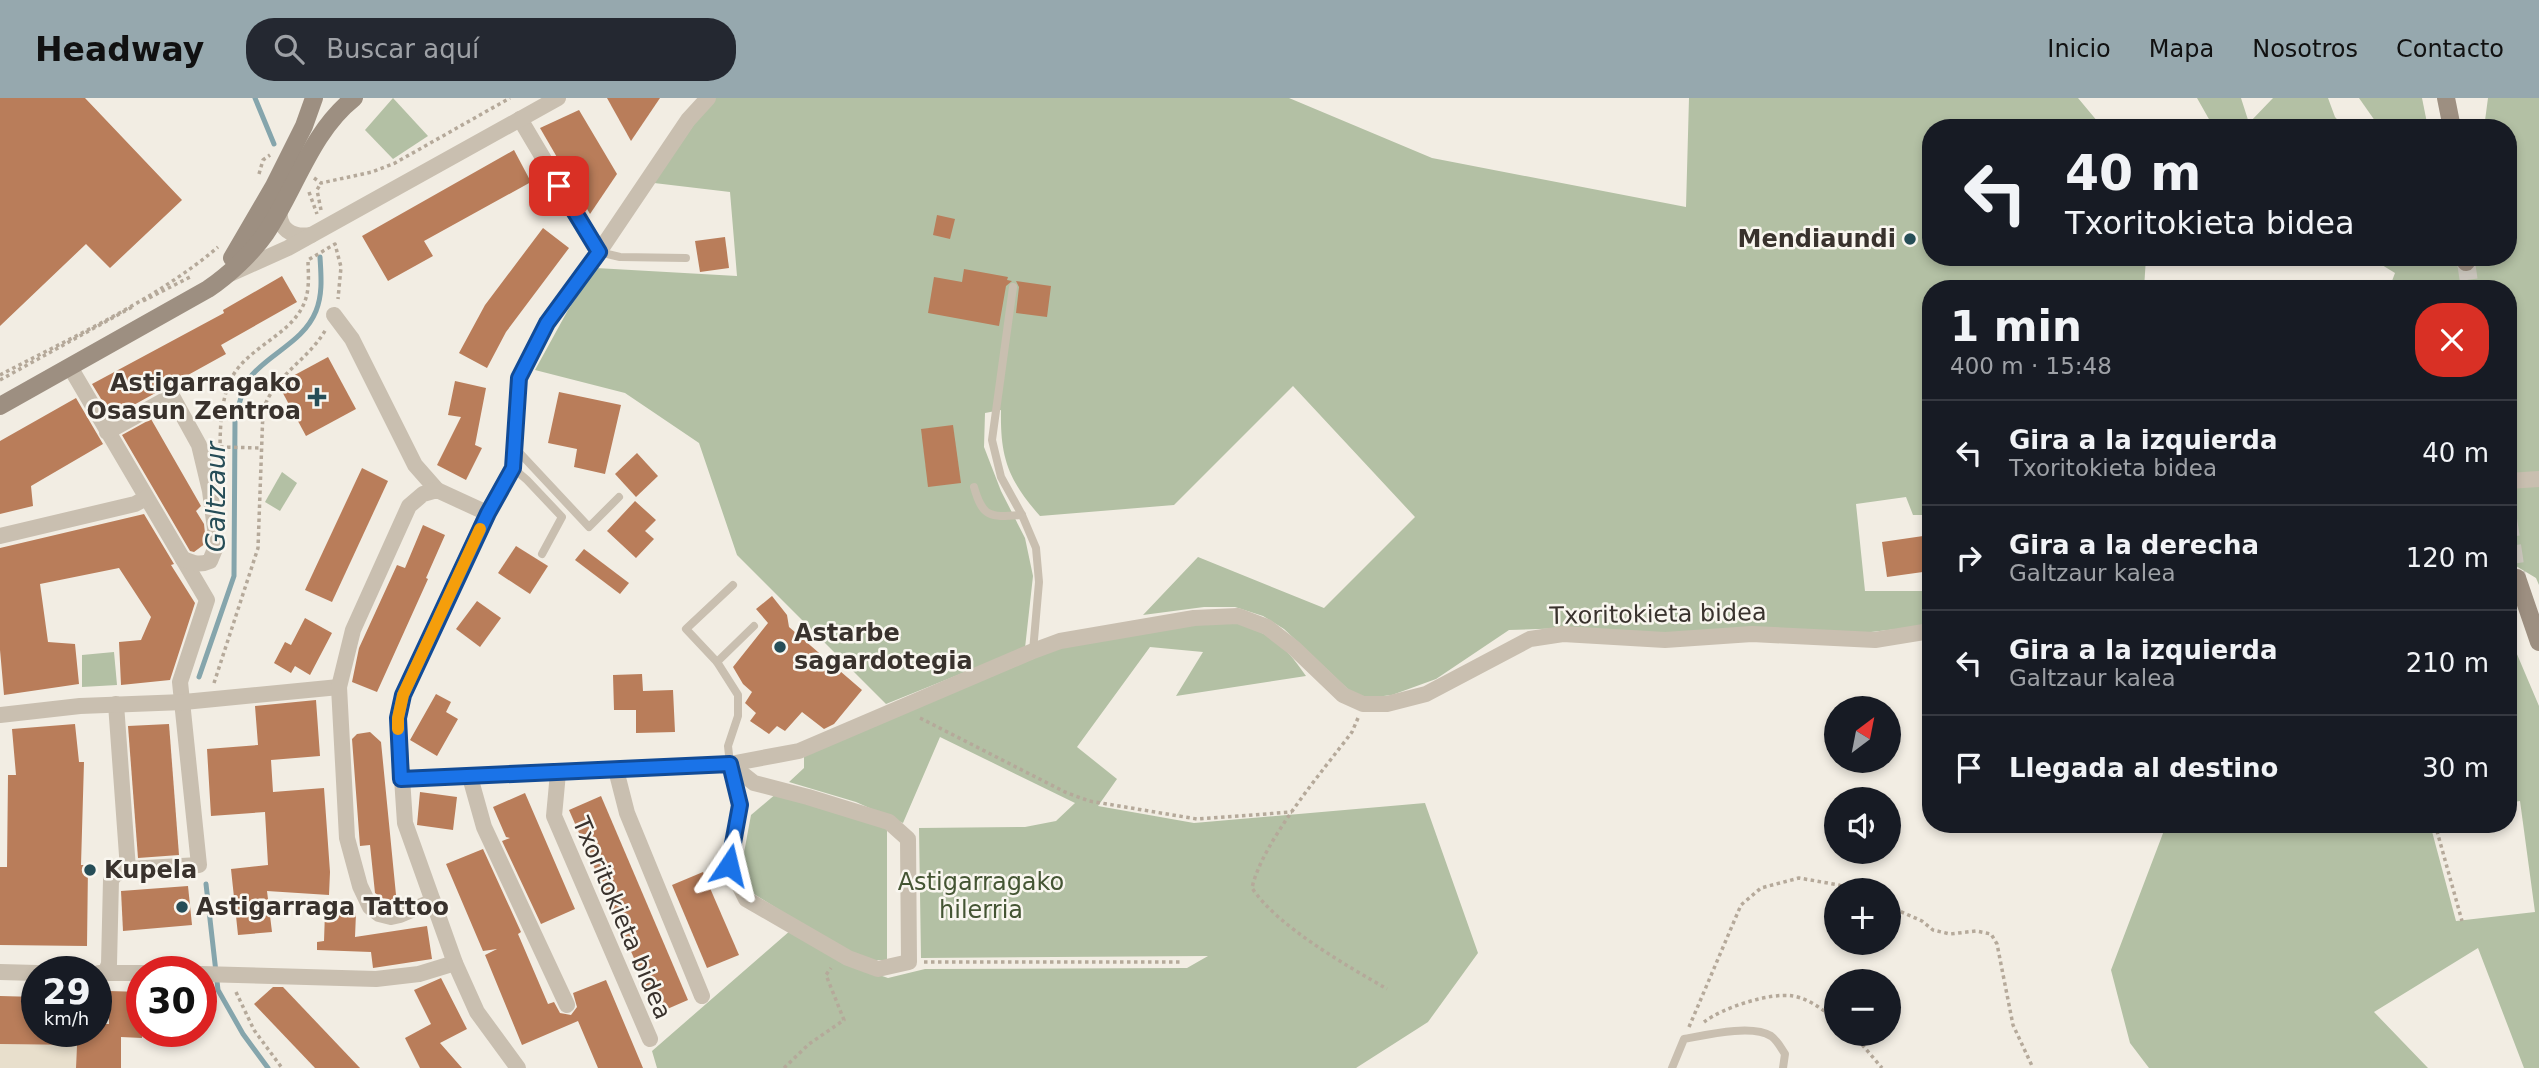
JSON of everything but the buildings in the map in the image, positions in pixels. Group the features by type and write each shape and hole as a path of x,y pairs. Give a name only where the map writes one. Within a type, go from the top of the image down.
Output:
{"main road":[{"path":"298,173 304,126 314,98"},
{"path":"0,406 226,276 262,238 323,131 355,98"},
{"path":"2446,98 2450,119"},
{"path":"196,295 215,279 237,252 267,184 298,173"},
{"path":"2518,578 2539,642"}],"street":[{"path":"226,276 288,248 558,98"},
{"path":"518,1068 477,1012 455,963 405,823 398,718 403,695 488,513 513,468 519,378 547,323 599,252 688,120 708,98"},
{"path":"520,119 599,252"},
{"path":"267,184 272,200 260,226 262,238 273,248 288,248"},
{"path":"280,208 280,220 285,230 297,236 314,234"},
{"path":"334,315 352,339 415,465 437,490 488,513"},
{"path":"70,367 207,600 180,682 199,865 128,869 116,874 111,880 110,956"},
{"path":"107,432 172,396 199,445 210,491 217,544 210,561 196,565 183,559"},
{"path":"2517,480 2539,479"},
{"path":"433,901 391,917 379,914 370,906 360,886 346,838 339,687 353,630 410,506 423,494 437,490"},
{"path":"0,536 135,504 146,498"},
{"path":"401,779 730,764 799,751 1060,641 1194,618 1238,617 1267,627 1294,648 1343,695 1363,704"},
{"name":"Txoritokieta bidea","path":"1363,704 1387,704 1426,694 1530,639 1563,634 1665,640 1752,634 1875,640 1922,632"},
{"path":"0,715 116,704 184,702 339,687"},
{"path":"116,704 128,869"},
{"path":"730,764 754,783 889,822 908,839 909,961 878,969 841,955 746,899 729,865 740,805 730,764"},
{"name":"Txoritokieta bidea","path":"616,770 627,813 702,996"},
{"name":"Txoritokieta bidea","path":"558,773 554,816 650,1039"},
{"path":"470,777 484,827 566,1005"},
{"path":"217,975 376,979 419,974 455,963"},
{"path":"0,972 21,972"}],"lane":[{"path":"599,252 620,257 686,258"},
{"path":"1013,287 992,440 1001,477 1036,548 1039,582 1032,651"},
{"path":"516,449 589,527 619,497"},
{"path":"513,468 562,517 542,554"},
{"path":"974,487 979,505 987,514 999,517 1022,515"},
{"path":"730,764 728,746 738,716 738,695 717,662 686,629 733,585"},
{"path":"717,662 754,626"},
{"path":"1672,1068 1684,1039 1720,1032 1761,1031 1774,1038 1785,1054 1783,1068"}],"path":[{"path":"267,184 260,165 267,156 271,155 298,173 321,183 372,172 395,163 510,98"},
{"path":"298,173 317,214 322,212 317,202 317,190 321,183"},
{"path":"209,699 258,548 263,410 268,394 321,338 334,315 341,267 335,244 308,260 308,289 302,309 275,338 251,354 230,380 223,408 220,460"},
{"path":"0,378 142,299 201,261 219,246"},
{"path":"0,378 196,274"},
{"path":"220,447 261,448"},
{"path":"1363,704 1352,733 1292,812 1256,871 1252,888 1262,902 1333,957 1387,989"},
{"path":"897,710 927,721 1089,802 1197,819 1292,812"},
{"path":"2438,833 2462,921"},
{"path":"1684,1039 1741,905 1761,888 1799,878 1824,882"},
{"path":"1901,911 1923,920 1933,930 1950,934 1976,931 1991,934 1997,944 2013,1024 2033,1068"},
{"path":"784,1068 809,1044 844,1020 826,975 841,955"},
{"path":"909,961 1181,962"},
{"path":"230,975 249,1021 282,1068"},
{"path":"1684,1039 1715,1014 1766,998 1792,996 1816,1004 1824,1010"},
{"path":"1863,1046 1882,1068"}],"green space":[{"path":"393,98 428,136 393,159 365,130"},
{"path":"712,98 1289,98 1432,158 1686,207 1689,98 2078,98 2096,119 1922,119 1922,266 2145,266 2145,280 1922,280 1922,515 1913,515 1906,497 1856,504 1865,591 1922,591 1922,626 1871,632 1669,635 1568,628 1509,630 1436,679 1392,695 1367,698 1351,692 1284,629 1263,616 1235,607 1204,607 1143,615 1198,557 1324,608 1415,517 1293,386 1174,505 1040,516 1020,491 1008,467 1002,441 1001,410 985,413 984,447 1001,491 1025,538 1033,576 1025,648 886,704 737,555 699,443 625,393 535,370 568,310 596,268 737,276 730,192 654,183"},
{"path":"2197,98 2241,98 2248,119 2209,119"},
{"path":"2273,98 2328,98 2337,119 2253,119"},
{"path":"2359,98 2422,98 2426,119 2374,119"},
{"path":"2488,98 2539,98 2539,475 2517,475 2517,280 2392,280 2395,273 2384,266 2517,266 2517,119 2485,119"},
{"path":"282,472 297,483 280,511 265,502"},
{"path":"2539,486 2539,585 2536,578 2517,567 2517,487"},
{"name":"Astigarragako hilerria","path":"1237,622 1276,642 1306,676 1176,696 1203,652 1150,647 1077,747 1117,779 1098,806 1194,823 1425,803 1478,953 1428,1022 1356,1068 657,1068 652,1051 791,930 841,962 888,978 925,969 1187,968 1208,956 921,958 919,828 1025,827 1056,821 1075,803 940,737 903,823 856,802 789,782 804,768 804,755 1064,646 1191,623"},
{"path":"114,652 117,685 82,687 82,655"},
{"path":"2517,654 2539,706 2539,1068 2524,1068 2478,948 2374,1012 2428,1068 2149,1068 2130,1043 2111,970 2163,833 2432,833 2456,921 2535,912 2520,801 2517,802"},
{"path":"777,793 887,826 887,960 867,960 848,953 754,894 743,858 751,815"}],"shaded area":[{"path":"0,1044 21,1044 21,1047 77,1047 76,1068 0,1068"}],"waterway":[{"name":"Galtzaur","path":"255,98 274,144"},
{"name":"Galtzaur","path":"199,677 234,576 235,420 252,375 296,338 311,321 320,298 320,257"},
{"name":"Galtzaur","path":"206,884 218,990 243,1034 268,1068"}],"tunnel":[{"path":"2467,266 2469,280"}],"slow traffic":[{"path":"398,729 403,695 480,529"}],"place":[{"name":"Mendiaundi","path":"1910,239"},
{"name":"Astigarragako Osasun Zentroa","path":"317,397"},
{"name":"Astarbe sagardotegia","path":"780,647"},
{"name":"Kupela","path":"90,870"},
{"name":"Astigarraga Tattoo","path":"182,907"}],"route":[{"path":"559,186 599,252 547,323 519,378 513,468 488,513 403,695 398,718 401,779 730,764 740,805 729,865"}]}
